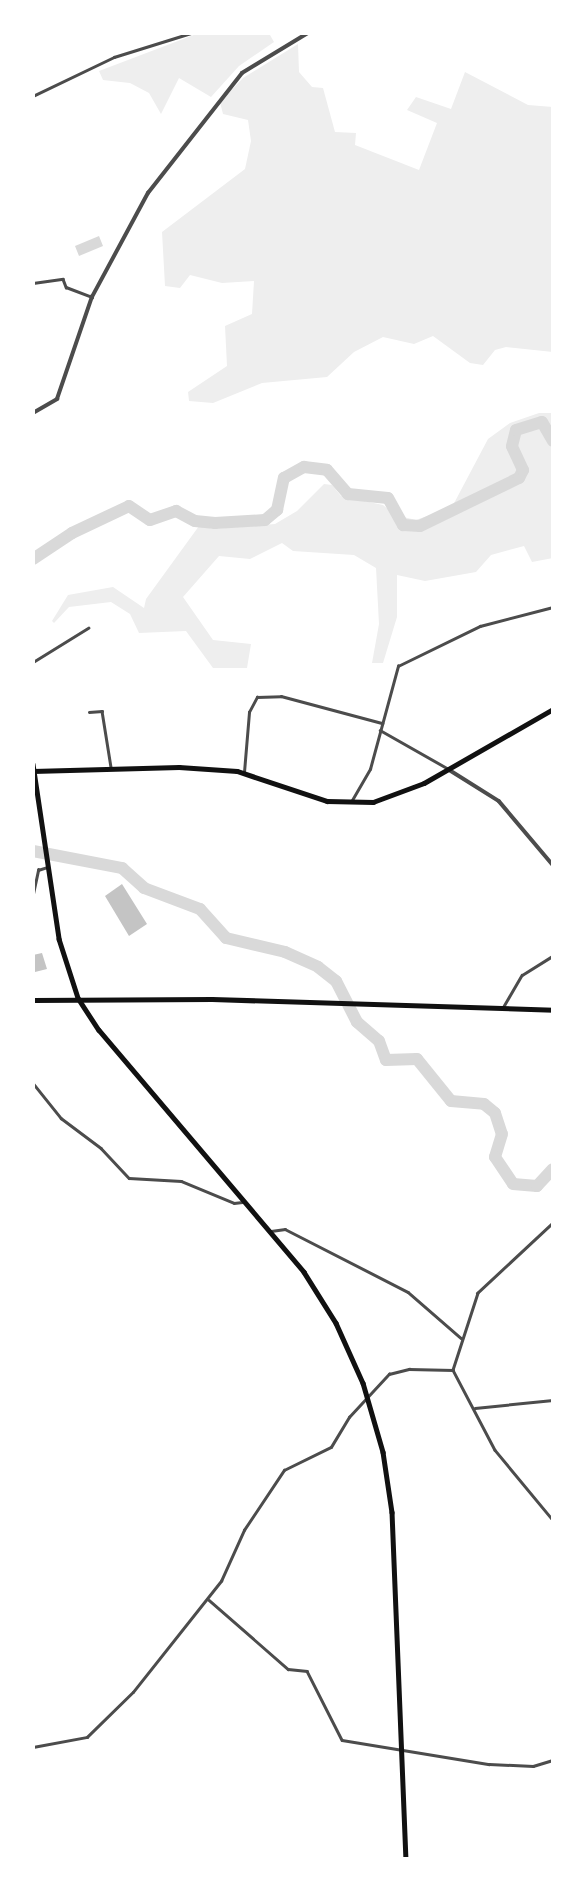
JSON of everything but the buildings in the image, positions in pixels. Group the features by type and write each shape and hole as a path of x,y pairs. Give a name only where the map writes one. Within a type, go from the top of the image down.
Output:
{"main road":[{"path":"34,771 179,767 244,773 316,798 351,803 401,794 553,709"},
{"path":"33,764 64,961 78,998 99,1030 271,1231 336,1323 368,1397 383,1452 392,1512 406,1859"},
{"path":"33,1000 78,998 330,1002 553,1010"}],"street":[{"path":"33,96 114,57 191,33"},
{"path":"33,413 57,399 92,297 148,193 220,96 258,60 308,33"},
{"path":"33,283 63,279 66,287 92,297"},
{"path":"351,803 370,769 393,678 406,660 480,626 553,607"},
{"path":"33,662 88,628"},
{"path":"244,773 249,712 257,697 281,696 382,723"},
{"path":"89,712 102,711 111,769"},
{"path":"380,730 499,801 553,865"},
{"path":"33,894 38,870 50,864"},
{"path":"502,1009 522,975 553,956"},
{"path":"33,1083 61,1118 101,1148 129,1178 181,1181 234,1203 246,1202"},
{"path":"553,1223 478,1293 461,1338 453,1370 508,1470 553,1520"},
{"path":"271,1231 285,1229 408,1292 461,1338"},
{"path":"33,1747 79,1741 96,1729 156,1668 208,1599 244,1530 284,1470 331,1447 368,1397 398,1370 453,1370"},
{"path":"475,1408 553,1400"},
{"path":"208,1599 282,1665 307,1671 342,1740 489,1764 533,1766 553,1760"}],"shaded area":[{"path":"199,33 270,35 274,42 239,66 211,97 179,78 161,114 149,93 130,83 103,80 99,71"},
{"path":"298,44 299,72 312,87 323,88 335,132 356,133 355,145 419,170 437,123 407,110 416,97 451,109 465,72 528,105 553,107 553,352 506,347 495,350 483,365 470,363 433,336 414,344 383,337 354,352 327,377 262,383 213,403 189,401 188,392 227,366 225,326 252,314 254,281 222,283 190,275 180,288 165,286 162,232 245,169 251,141 248,120 223,114 220,102 243,78"},
{"path":"99,236 103,246 79,256 75,246"},
{"path":"539,413 553,413 553,558 532,562 524,546 491,555 476,572 425,581 397,575 397,617 383,663 372,663 379,624 376,568 354,555 293,551 282,543 250,559 219,556 183,597 213,640 251,644 247,668 213,668 186,631 139,633 130,614 111,602 69,607 54,623 52,621 68,595 113,587 144,608 146,599 199,526 214,529 275,524 297,511 324,484 332,485 341,496 383,505 395,515 416,520 452,507 488,439 510,423"}],"waterway":[{"path":"33,559 72,533 129,506 150,520 176,511 195,521 215,523 265,520 277,510 284,478 304,467 327,470 348,494 388,498 403,525 420,526 519,478 523,470 512,446 516,430 542,422 553,441"},
{"path":"33,851 122,868 144,888 200,909 226,938 285,952 318,967 336,981 357,1022 379,1041 386,1060 417,1059 451,1101 484,1104 495,1113 502,1134 495,1157 513,1184 537,1186 553,1169"}]}
